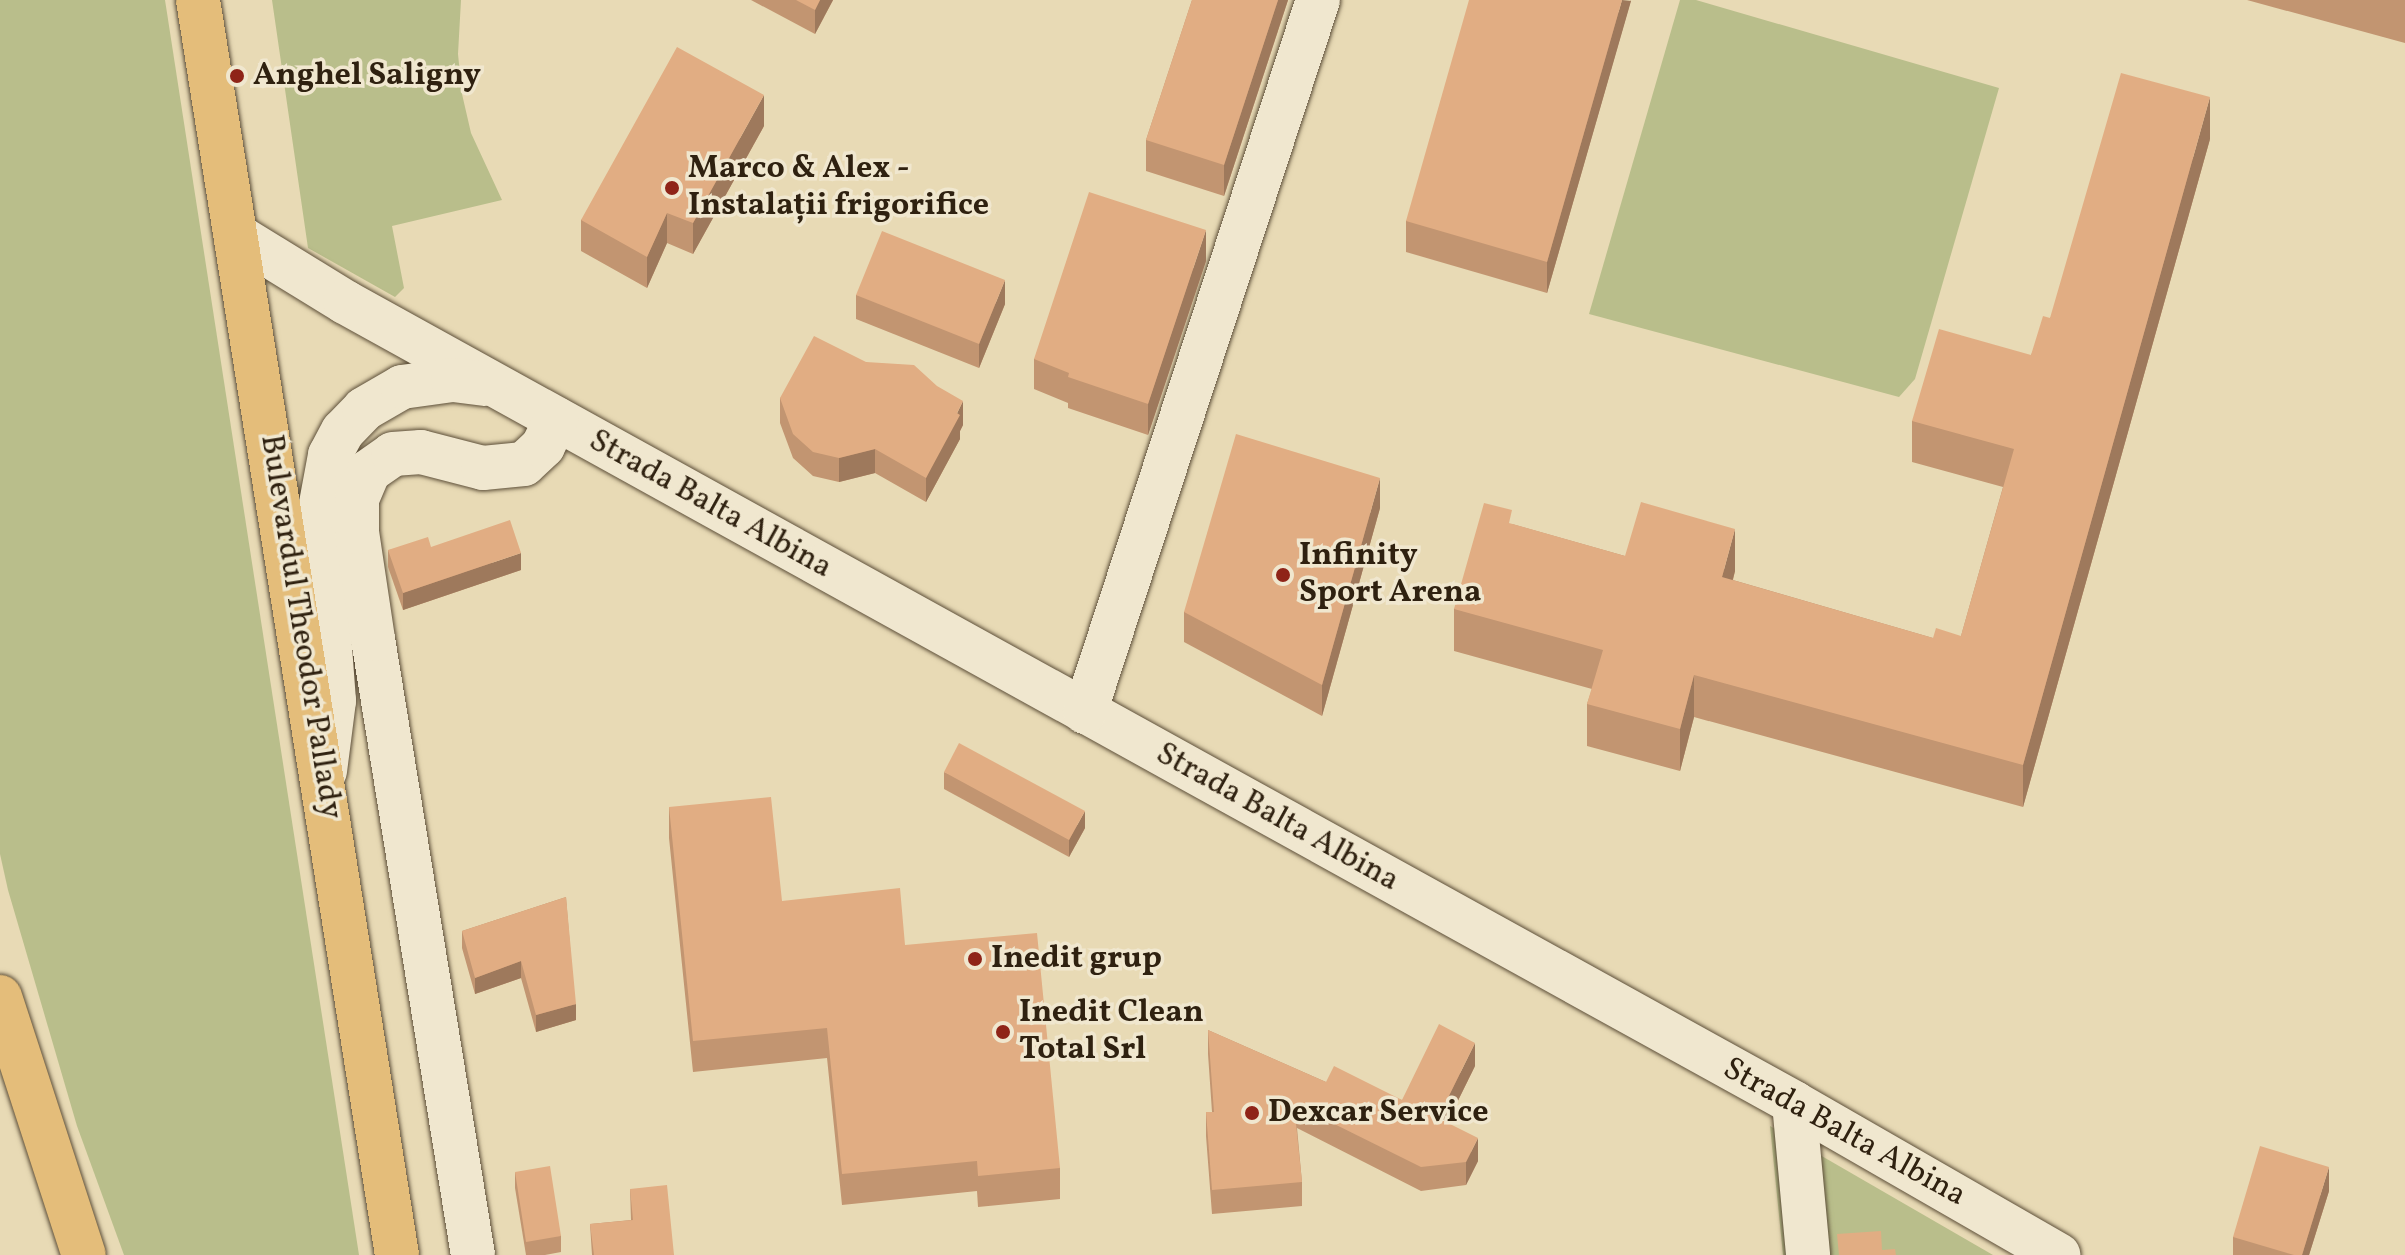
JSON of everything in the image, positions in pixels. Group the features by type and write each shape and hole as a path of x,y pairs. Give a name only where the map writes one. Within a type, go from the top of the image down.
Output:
{"main road":[{"name":"Bulevardul Theodor Pallady","path":"198,0 324,776 397,1255"},
{"path":"0,997 84,1255"}],"street":[{"path":"1085,712 1318,0"},
{"name":"Strada Balta Albina","path":"236,235 345,302 1794,1103 2058,1255"},
{"name":"Strada Balta Albina","path":"324,776 334,701 321,547 321,494 330,455 343,431 364,409 402,387 453,380 495,385"},
{"path":"473,1255 373,639 357,532 357,499 369,471 393,454 421,452 483,468 524,464 543,446 556,419"},
{"path":"1794,1103 1808,1255"}],"green space":[{"path":"0,0 165,0 359,1255 124,1255 77,1126 8,890 0,854"},
{"path":"272,0 461,0 458,54 462,94 471,133 502,200 392,226 404,288 395,297 308,248"},
{"path":"1680,0 1696,0 1999,88 1915,379 1899,397 1589,314"},
{"path":"1770,1126 1993,1255 1783,1255"}],"building":[{"path":"796,0 820,0 815,10"},
{"path":"1192,0 1278,0 1224,165 1146,140"},
{"path":"1469,0 1622,0 1547,262 1406,221"},
{"name":"Marco & Alex - Instalații frigorifice","path":"677,47 764,95 693,223 667,213 647,257 581,220"},
{"path":"2121,73 2210,97 2023,765 1694,675 1680,729 1587,704 1603,650 1454,609 1484,503 1512,510 1509,523 1625,556 1641,502 1735,529 1722,577 1933,638 1936,628 1961,636 2014,449 1912,421 1939,329 2031,355 2043,316 2050,318"},
{"path":"1089,192 1206,230 1148,404 1068,377 1069,373 1034,359"},
{"path":"882,231 1005,280 979,344 856,295"},
{"path":"814,336 866,362 914,365 937,386 963,401 957,413 960,415 926,478 875,449 839,458 813,452 793,434 780,398"},
{"name":"Infinity Sport Arena","path":"1236,434 1380,478 1322,685 1184,612"},
{"path":"510,520 521,553 403,593 388,550 428,537 431,547"},
{"path":"959,743 1085,811 1069,840 944,772"},
{"path":"771,797 782,901 900,888 905,945 1037,933 1060,1168 978,1176 977,1161 842,1174 827,1028 693,1041 669,807"},
{"path":"566,897 576,1004 536,1015 521,961 475,978 462,931"},
{"path":"1439,1024 1475,1043 1438,1118 1478,1138 1466,1162 1421,1167 1294,1104 1302,1182 1212,1190 1206,1112 1214,1112 1208,1030 1326,1082 1334,1066 1402,1100"},
{"path":"2260,1146 2329,1167 2302,1255 2233,1237"},
{"path":"550,1166 561,1236 526,1242 515,1172"},
{"path":"667,1185 674,1255 594,1255 590,1224 633,1220 630,1189"},
{"path":"1881,1231 1882,1250 1895,1249 1896,1255 1839,1255 1837,1234"}],"place":[{"name":"Anghel Saligny","path":"237,76"},
{"name":"Marco & Alex - Instalații frigorifice","path":"672,188"},
{"name":"Infinity Sport Arena","path":"1283,575"},
{"name":"Inedit grup","path":"975,959"},
{"name":"Inedit Clean Total Srl","path":"1003,1032"},
{"name":"Dexcar Service","path":"1252,1113"}]}
